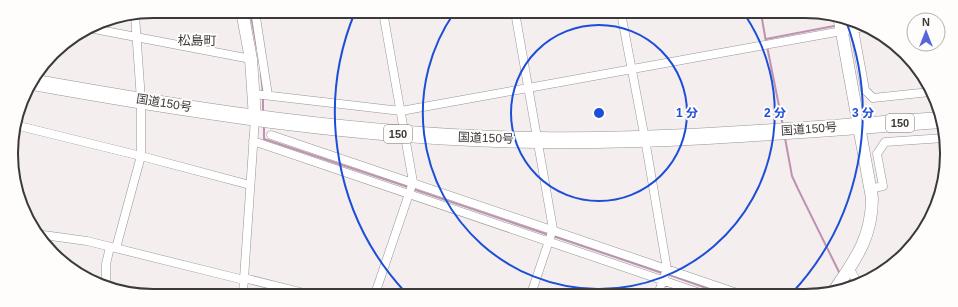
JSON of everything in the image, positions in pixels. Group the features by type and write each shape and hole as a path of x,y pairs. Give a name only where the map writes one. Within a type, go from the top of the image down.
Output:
{"highway":[{"name":"国道150号","path":"38,83 255,118 405,134 538,140 645,139 813,130 858,125 935,120"}],"street":[{"path":"243,18 251,59 255,118 243,289"},
{"path":"257,18 268,95"},
{"path":"377,289 413,182 384,18"},
{"path":"516,18 553,229 533,289"},
{"path":"622,18 645,139 667,268 660,289"},
{"path":"106,280 106,264 113,248 141,156 141,100 135,20"},
{"path":"844,24 848,30 866,90 873,98 925,92"},
{"path":"254,94 401,111 857,28"},
{"path":"98,30 251,59"},
{"path":"839,284 863,246 872,215 870,189 858,125 848,30"},
{"path":"21,127 250,185"},
{"path":"271,135 553,229 726,289"},
{"path":"870,189 883,186 877,154 885,142 939,138"},
{"path":"253,141 689,289"},
{"path":"296,156 300,144"},
{"path":"46,235 87,241 287,289"},
{"path":"849,270 855,279"}],"waterway":[{"path":"251,18 257,48"},
{"path":"762,18 766,42"},
{"path":"766,39 834,26"},
{"path":"767,46 783,126"},
{"path":"261,74 263,93"},
{"path":"263,98 263,113"},
{"path":"264,126 264,139 408,187"},
{"path":"785,138 792,176 840,274"},
{"path":"413,189 549,235"},
{"path":"553,236 662,273"},
{"path":"667,274 709,289"}],"district":[{"name":"松島町","path":"197,40"}]}
